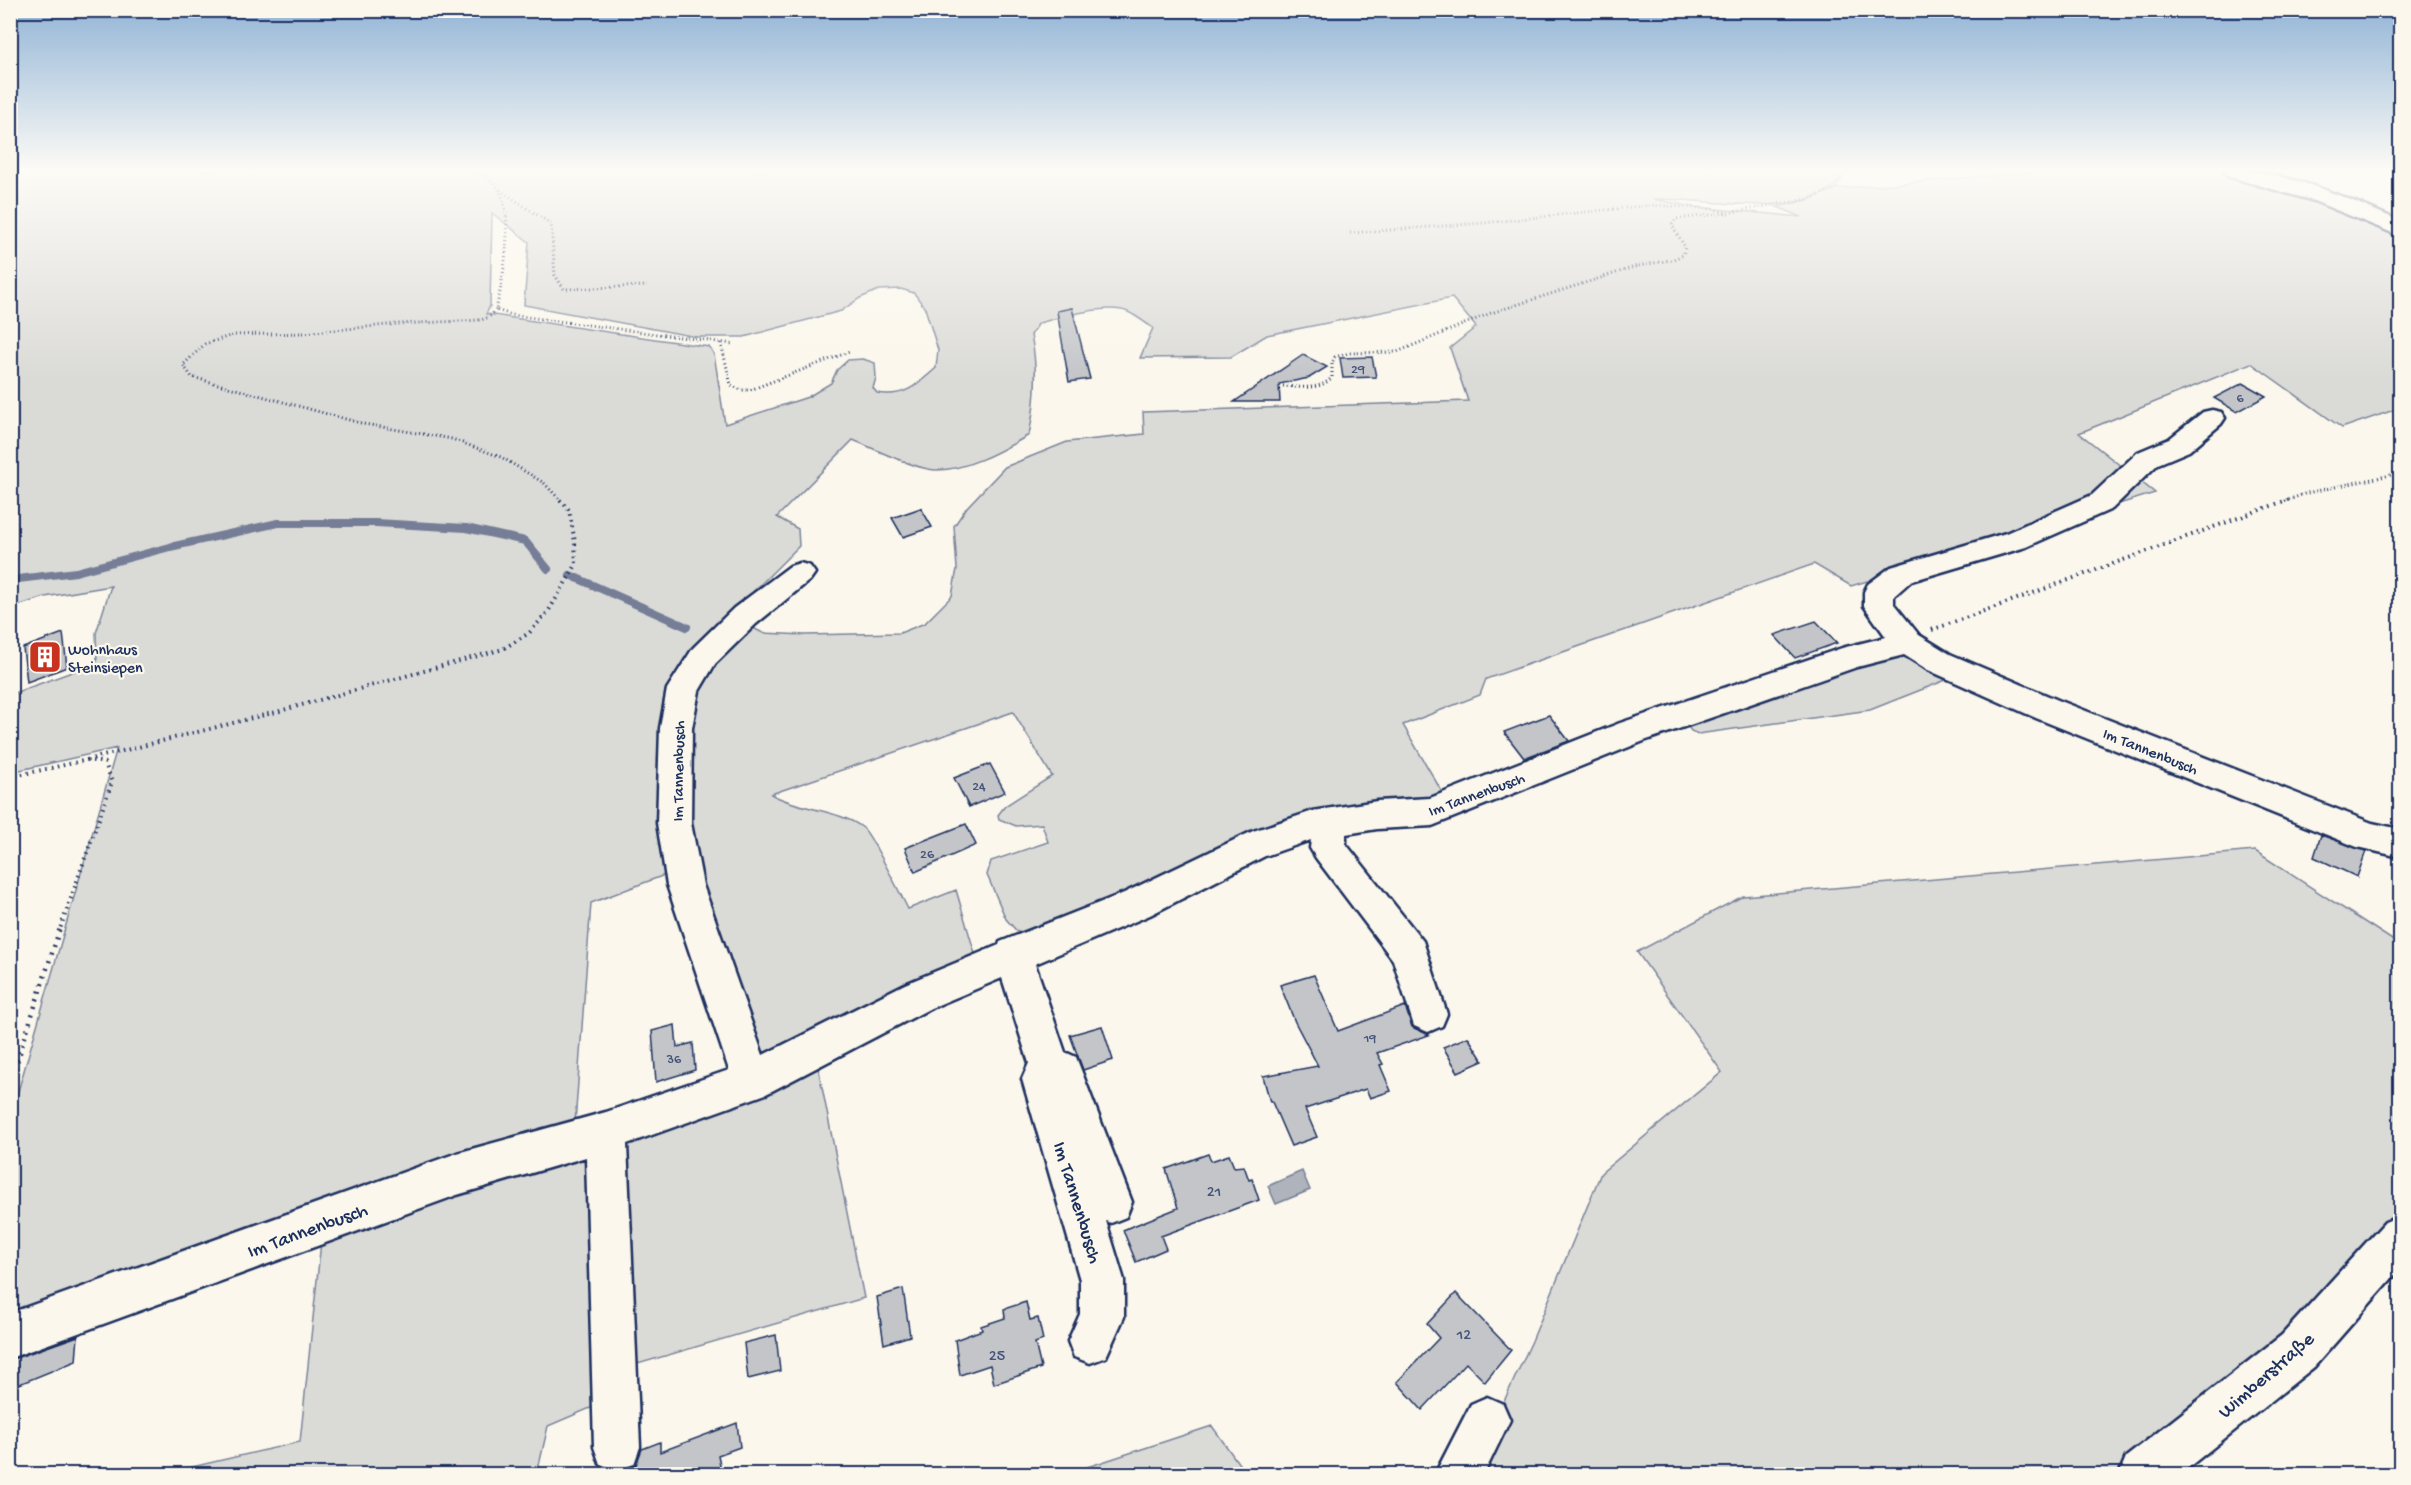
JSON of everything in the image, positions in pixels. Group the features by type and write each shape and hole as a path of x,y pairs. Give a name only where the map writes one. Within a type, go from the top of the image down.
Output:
{"street":[{"name":"Im Tannenbusch","path":"2212,418 2179,445 2148,458 2102,502 2016,540 1901,574 1879,592 1879,606 1908,643 1939,662 2047,709 2369,837 2400,843"},
{"name":"Im Tannenbusch","path":"752,1081 685,885 674,822 676,728 682,689 704,656 745,616 800,573"},
{"name":"Im Tannenbusch","path":"10,1336 457,1174 606,1132 752,1081 918,996 1013,954 1137,904 1253,846 1313,825 1377,815 1432,812 1632,732 1853,656 1908,643"},
{"path":"1329,823 1328,848 1410,953 1428,1014"},
{"name":"Im Tannenbusch","path":"1013,954 1049,1064 1042,1079 1102,1280 1102,1317 1090,1341"},
{"name":"Im Tannenbusch","path":"1049,1064 1062,1070 1112,1202"},
{"path":"606,1132 617,1447"},
{"name":"Wimberstraße","path":"2143,1474 2298,1350 2400,1237"},
{"path":"1458,1474 1487,1420"}],"path":[{"path":"10,777 87,760 291,708 503,649 529,633 542,620 576,565 575,542 569,510 544,483 501,457 452,439 364,424 192,377 183,364 205,344 233,335 303,333 398,324 481,320 489,317 496,310 507,240"},
{"path":"552,240 555,275 564,289 647,286"},
{"path":"1283,386 1317,386 1327,382 1333,374 1332,360 1340,354 1397,352 1443,332 1522,303 1638,266 1671,260 1683,255 1685,247 1681,240"},
{"path":"496,310 523,316 733,344"},
{"path":"721,343 731,385 741,390 750,390 849,352"},
{"path":"1908,643 1935,628 2307,493 2400,473"},
{"path":"10,1084 50,954 112,782 105,763 87,760"}],"shaded area":[{"path":"10,240 491,240 490,306 486,314 709,347 714,354 725,424 808,397 831,383 837,370 848,360 863,359 875,363 876,378 873,388 877,393 895,394 910,389 936,368 938,350 925,308 914,293 901,289 879,290 860,298 841,311 744,337 697,337 524,305 529,242 527,240 2400,240 2400,408 2342,428 2251,363 2079,433 2155,493 1851,586 1814,564 1486,679 1480,695 1403,725 1445,797 1287,824 1199,856 1123,899 1023,938 1006,919 987,875 991,861 1048,842 1042,824 1016,826 999,819 998,815 1005,806 1052,776 1013,712 771,794 793,803 843,817 863,828 879,853 908,909 956,890 976,957 767,1059 675,871 591,903 574,1137 816,1057 864,1298 603,1374 602,1403 548,1426 537,1474 162,1474 300,1442 322,1232 11,1343 11,1127 17,1095 117,748 11,772 11,694 97,663 96,633 111,586 45,597 11,608","holes":["1452,298 1476,327 1450,348 1468,401 1143,412 1144,434 1067,442 1005,467 967,507 954,526 957,569 952,596 925,623 900,633 805,635 763,633 729,616 799,546 798,529 777,517 853,440 910,464 940,470 980,460 1029,435 1035,385 1035,360 1031,335 1039,323 1097,310 1128,312 1153,328 1140,358 1231,357 1267,335"]},
{"path":"1908,646 1956,676 1870,710 1698,734 1691,731 1681,717"},
{"path":"2255,851 2400,945 2400,1221 2287,1343 2117,1474 1470,1474 1532,1341 1601,1173 1722,1072 1637,952 1743,896"},
{"path":"1302,1171 1310,1190 1276,1204 1268,1186"},
{"path":"1212,1426 1246,1474 1066,1474"}],"building":[{"path":"1072,308 1090,379 1069,382 1057,311"},
{"path":"1303,355 1327,367 1309,378 1279,384 1280,402 1234,402"},
{"path":"1372,357 1376,377 1343,378 1340,358"},
{"path":"2243,383 2266,396 2237,412 2214,398"},
{"path":"921,508 932,527 903,537 892,518"},
{"path":"1816,621 1837,643 1795,658 1774,635"},
{"name":"Wohnhaus Steinsiepen","path":"63,633 67,667 27,682 23,648"},
{"path":"1549,715 1569,741 1524,758 1504,732"},
{"path":"990,764 1005,792 969,807 954,778"},
{"path":"966,824 976,845 915,872 905,848"},
{"path":"2321,835 2366,851 2357,877 2314,857"},
{"path":"1314,975 1338,1031 1405,1006 1412,1027 1429,1035 1377,1053 1383,1064 1380,1065 1391,1091 1370,1098 1366,1089 1305,1109 1317,1137 1291,1146 1272,1102 1270,1102 1263,1076 1318,1066 1295,1022 1280,985"},
{"path":"675,1025 677,1047 693,1043 695,1070 656,1082 652,1031"},
{"path":"1102,1026 1113,1060 1083,1070 1070,1035"},
{"path":"1468,1037 1483,1061 1458,1072 1443,1047"},
{"path":"1208,1154 1211,1161 1229,1155 1234,1167 1244,1166 1249,1180 1252,1179 1259,1200 1161,1236 1166,1249 1136,1262 1123,1230 1178,1208 1166,1169"},
{"path":"903,1289 910,1336 884,1344 877,1297"},
{"path":"1456,1293 1511,1350 1485,1382 1466,1363 1422,1410 1397,1382 1439,1338 1427,1324"},
{"path":"1026,1302 1030,1320 1038,1318 1043,1340 1035,1343 1041,1368 994,1384 990,1365 960,1375 955,1340 982,1330 981,1326 1005,1318 1004,1309"},
{"path":"776,1335 780,1371 748,1379 744,1343"},
{"path":"78,1336 76,1361 10,1388 10,1360"},
{"path":"737,1423 740,1447 718,1455 722,1474 622,1474 622,1471 636,1465 642,1449 660,1442 660,1452"}],"waterway":[{"path":"10,580 76,572 170,547 278,523 376,523 466,528 525,541 548,569"},
{"path":"570,575 687,627"}],"place":[{"name":"Wohnhaus Steinsiepen","path":"45,657"}]}
